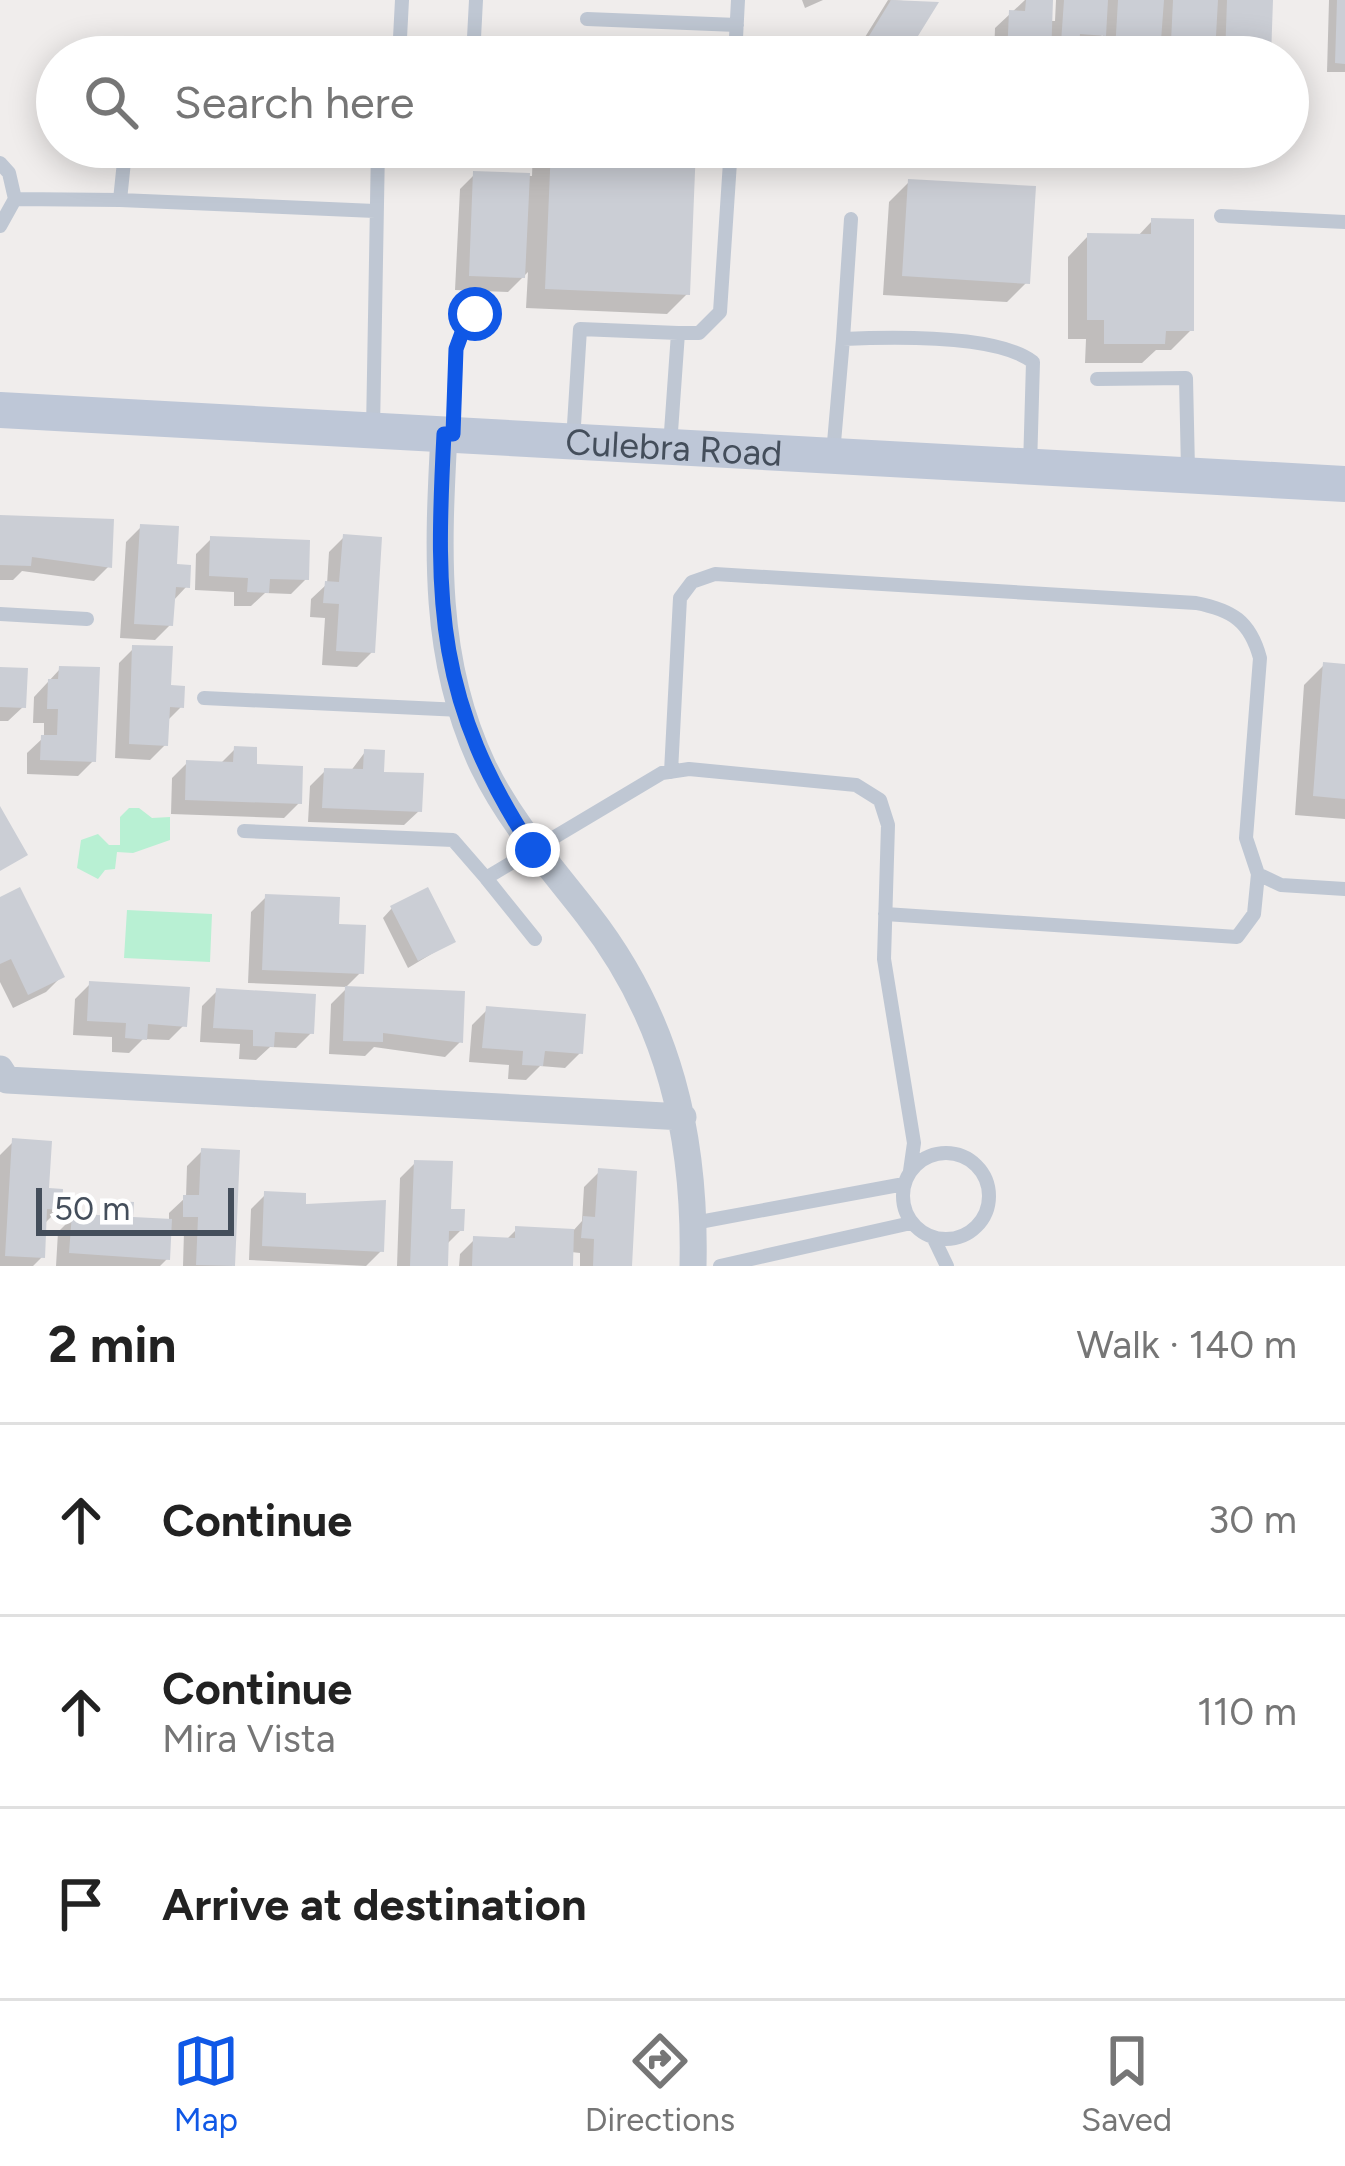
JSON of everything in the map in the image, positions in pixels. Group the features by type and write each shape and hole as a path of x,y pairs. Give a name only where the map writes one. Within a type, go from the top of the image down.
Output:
{"main road":[{"name":"Culebra Road","path":"0,410 1345,484"}],"street":[{"path":"448,434 440,616 461,710 482,763 533,850 587,914 634,984 663,1046 683,1117 694,1222 693,1266"},
{"path":"0,1069 7,1079 683,1117"}],"lane":[{"path":"400,36 402,0"},
{"path":"474,36 476,0"},
{"path":"736,36 738,0"},
{"path":"587,19 737,25"},
{"path":"0,163 9,173 15,200 0,226"},
{"path":"120,200 123,168"},
{"path":"373,430 376,168"},
{"path":"573,441 580,329 699,332 720,312 729,168"},
{"path":"15,200 375,211"},
{"path":"1221,216 1345,222"},
{"path":"833,455 851,219"},
{"path":"448,434 456,349 467,319 483,311"},
{"path":"670,446 678,333"},
{"path":"843,339 1016,349 1033,362 1030,466"},
{"path":"1097,380 1186,378 1188,475"},
{"path":"671,772 680,598 692,582 715,574 1196,603 1229,609 1254,634 1261,658 1246,838 1258,874 1254,914 1237,938 885,914"},
{"path":"0,614 87,619"},
{"path":"204,698 461,710"},
{"path":"486,878 671,772 856,785 880,800 888,825 884,959 914,1144 905,1211 911,1223 934,1239 947,1266"},
{"path":"244,831 453,840 536,939"},
{"path":"1258,874 1282,885 1345,889"},
{"path":"694,1222 907,1177 932,1155 960,1155 983,1173 990,1202 976,1228 964,1237 934,1239"},
{"path":"720,1266 911,1223"}],"green space":[{"path":"129,808 139,808 152,818 170,817 170,840 133,853 117,852 115,869 105,870 98,879 77,868 81,840 98,834 109,845 120,845 120,817"},
{"path":"127,910 212,914 210,962 124,958"}],"building":[{"path":"891,0 939,2 918,36 869,36"},
{"path":"1026,0 1053,0 1052,36 1008,36 1009,10 1025,11"},
{"path":"1064,0 1108,0 1106,36 1061,36"},
{"path":"1118,0 1164,0 1161,36 1116,36"},
{"path":"1173,0 1218,0 1216,36 1171,36"},
{"path":"1227,0 1273,0 1272,36 1226,36"},
{"path":"1337,0 1345,0 1345,64 1335,63"},
{"path":"550,168 695,168 690,295 545,289"},
{"path":"473,171 530,173 525,278 469,276"},
{"path":"908,179 1036,186 1030,284 902,276"},
{"path":"1151,218 1194,219 1194,331 1166,331 1165,344 1104,344 1104,320 1087,320 1087,233 1151,234"},
{"path":"0,515 114,519 112,568 32,557 31,566 0,565"},
{"path":"140,524 179,526 177,564 191,565 190,588 176,587 173,626 134,624"},
{"path":"343,534 382,537 375,653 336,651 339,604 323,603 325,581 339,582"},
{"path":"210,536 310,540 309,580 270,579 269,593 247,592 248,578 209,576"},
{"path":"132,645 173,646 171,685 185,686 184,708 170,707 168,746 129,744"},
{"path":"1323,662 1345,664 1345,799 1313,796"},
{"path":"59,666 100,667 96,762 40,760 41,735 57,735 58,709 47,709 48,679 58,679"},
{"path":"0,667 28,668 26,708 0,707"},
{"path":"234,746 257,747 257,764 303,766 302,804 185,800 186,760 233,762"},
{"path":"364,749 385,750 384,772 424,773 422,812 322,808 324,768 363,769"},
{"path":"0,806 28,855 0,871"},
{"path":"20,887 65,977 28,995 11,959 0,964 0,897"},
{"path":"428,887 456,942 418,961 390,906"},
{"path":"265,894 340,897 339,924 366,925 364,974 262,970"},
{"path":"89,981 190,987 187,1027 148,1024 147,1040 125,1038 126,1023 87,1021"},
{"path":"345,986 465,991 463,1043 383,1033 383,1042 343,1041"},
{"path":"216,988 316,994 314,1034 275,1032 274,1047 253,1046 253,1030 213,1028"},
{"path":"486,1006 586,1014 583,1054 545,1051 543,1066 522,1065 523,1051 482,1048"},
{"path":"12,1138 52,1141 49,1188 63,1189 62,1210 47,1209 45,1258 5,1256"},
{"path":"201,1148 240,1150 235,1266 196,1265 198,1217 183,1217 183,1195 199,1195"},
{"path":"414,1160 453,1161 451,1209 465,1209 464,1231 449,1231 448,1266 410,1266"},
{"path":"598,1168 637,1171 632,1266 593,1266 594,1239 581,1238 583,1216 595,1217"},
{"path":"264,1191 306,1193 306,1204 386,1200 384,1252 262,1246"},
{"path":"113,1201 134,1202 133,1217 172,1219 170,1260 69,1253 72,1213 111,1216"},
{"path":"515,1226 574,1229 573,1266 472,1266 473,1236 515,1238"}],"route":[{"path":"475,314 467,319 456,349 453,434 444,434 437,566 440,616 463,716 482,763 533,850"}]}
